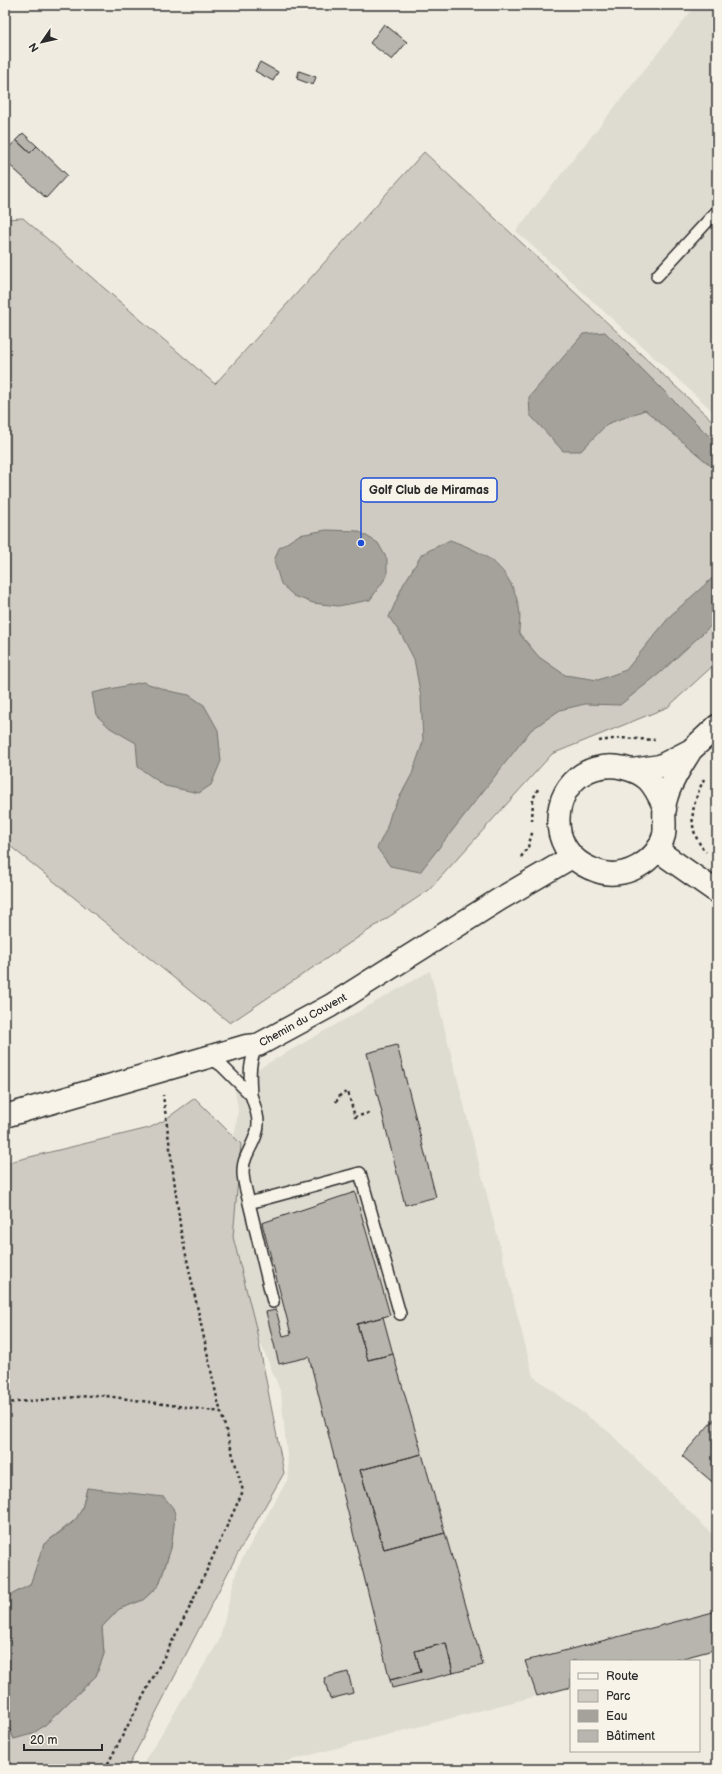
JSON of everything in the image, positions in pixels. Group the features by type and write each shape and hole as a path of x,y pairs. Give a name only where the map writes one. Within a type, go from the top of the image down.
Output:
{"street":[{"path":"632,770 660,766 691,750 717,726"},
{"path":"665,808 658,792 651,783 632,770 614,766 596,768 580,776 567,789 559,805 558,823 562,841 572,857 584,867 600,873 616,874 636,868 646,862 657,850 663,837 666,823 666,799 691,750"},
{"path":"657,850 717,892"},
{"name":"Chemin du Couvent","path":"5,1116 246,1046 258,1045 330,1006 500,899 572,857"}],"lane":[{"path":"656,276 717,211"},
{"path":"258,1045 252,1056 251,1095 259,1123 245,1158 243,1178 273,1302"},
{"path":"209,1057 222,1066 251,1095"},
{"path":"250,1203 360,1173 400,1314"}],"path":[{"path":"707,774 694,799 692,815 694,832 702,848 707,854"},
{"path":"105,1769 188,1611 243,1491 221,1412 181,1232 160,1071"},
{"path":"336,1102 341,1094 348,1092 355,1117 369,1113"},
{"path":"5,1403 99,1395 221,1412"}],"shaded area":[{"path":"696,5 717,5 717,415 516,231"},
{"path":"430,971 533,1376 609,1432 717,1539 717,1649 676,1660 570,1660 570,1687 257,1769 146,1769 145,1760 219,1641 238,1566 289,1477 281,1393 220,1243 238,1110 235,1092 242,1078"}],"green space":[{"path":"424,152 717,425 717,662 668,707 552,754 429,890 230,1023 5,842 5,219 23,218 215,384"},
{"path":"195,1098 241,1144 233,1237 256,1328 284,1473 238,1553 127,1769 5,1769 5,1718 14,1739 44,1726 96,1676 104,1654 102,1627 119,1609 143,1600 159,1585 171,1548 175,1514 87,1488 82,1509 76,1519 44,1544 30,1585 5,1598 5,1163 149,1128 163,1121"}],"water":[{"path":"605,332 717,444 717,471 645,410 607,424 581,451 563,451 530,415 529,397 583,334"},
{"path":"326,530 358,531 378,543 387,559 387,576 370,600 338,606 313,603 294,596 281,584 274,561 279,548 299,535"},
{"path":"450,540 486,556 503,572 510,582 519,608 519,633 539,657 565,675 598,680 626,670 671,615 717,574 717,620 660,673 620,705 585,704 560,710 531,730 420,872 390,866 377,848 386,830 391,813 412,774 423,742 421,697 414,659 402,636 389,617 403,585 422,554"},
{"path":"143,682 169,691 189,695 204,705 218,730 221,761 211,785 199,793 165,786 138,767 136,743 110,728 96,715 92,693"},
{"path":"87,1488 164,1497 173,1508 175,1514 171,1548 159,1585 143,1600 119,1609 102,1627 104,1654 96,1676 44,1726 32,1734 14,1739 5,1718 5,1598 30,1585 44,1544 76,1519 82,1509"}],"building":[{"path":"384,24 407,42 392,60 370,43"},
{"path":"260,62 278,72 273,81 255,71"},
{"path":"299,71 316,77 313,85 297,79"},
{"path":"23,133 37,146 30,153 16,140"},
{"path":"16,140 30,153 37,146 67,175 46,198 5,161 5,152"},
{"path":"397,1045 436,1197 405,1205 367,1053"},
{"path":"355,1192 390,1315 357,1324 368,1360 393,1354 422,1454 360,1470 384,1549 445,1533 483,1665 453,1673 446,1643 415,1651 421,1672 390,1680 309,1357 279,1364 266,1312 276,1310 283,1336 291,1334 262,1223"},
{"path":"383,1317 393,1354 368,1360 357,1324"},
{"path":"717,1416 717,1486 682,1456"},
{"path":"422,1454 445,1533 384,1549 360,1470"},
{"path":"717,1611 717,1649 676,1660 570,1660 570,1687 537,1696 525,1661"},
{"path":"446,1643 453,1673 392,1688 390,1680 421,1672 415,1651"},
{"path":"348,1672 353,1693 330,1699 324,1678"}],"place":[{"name":"Golf Club de Miramas","path":"361,543"}]}
